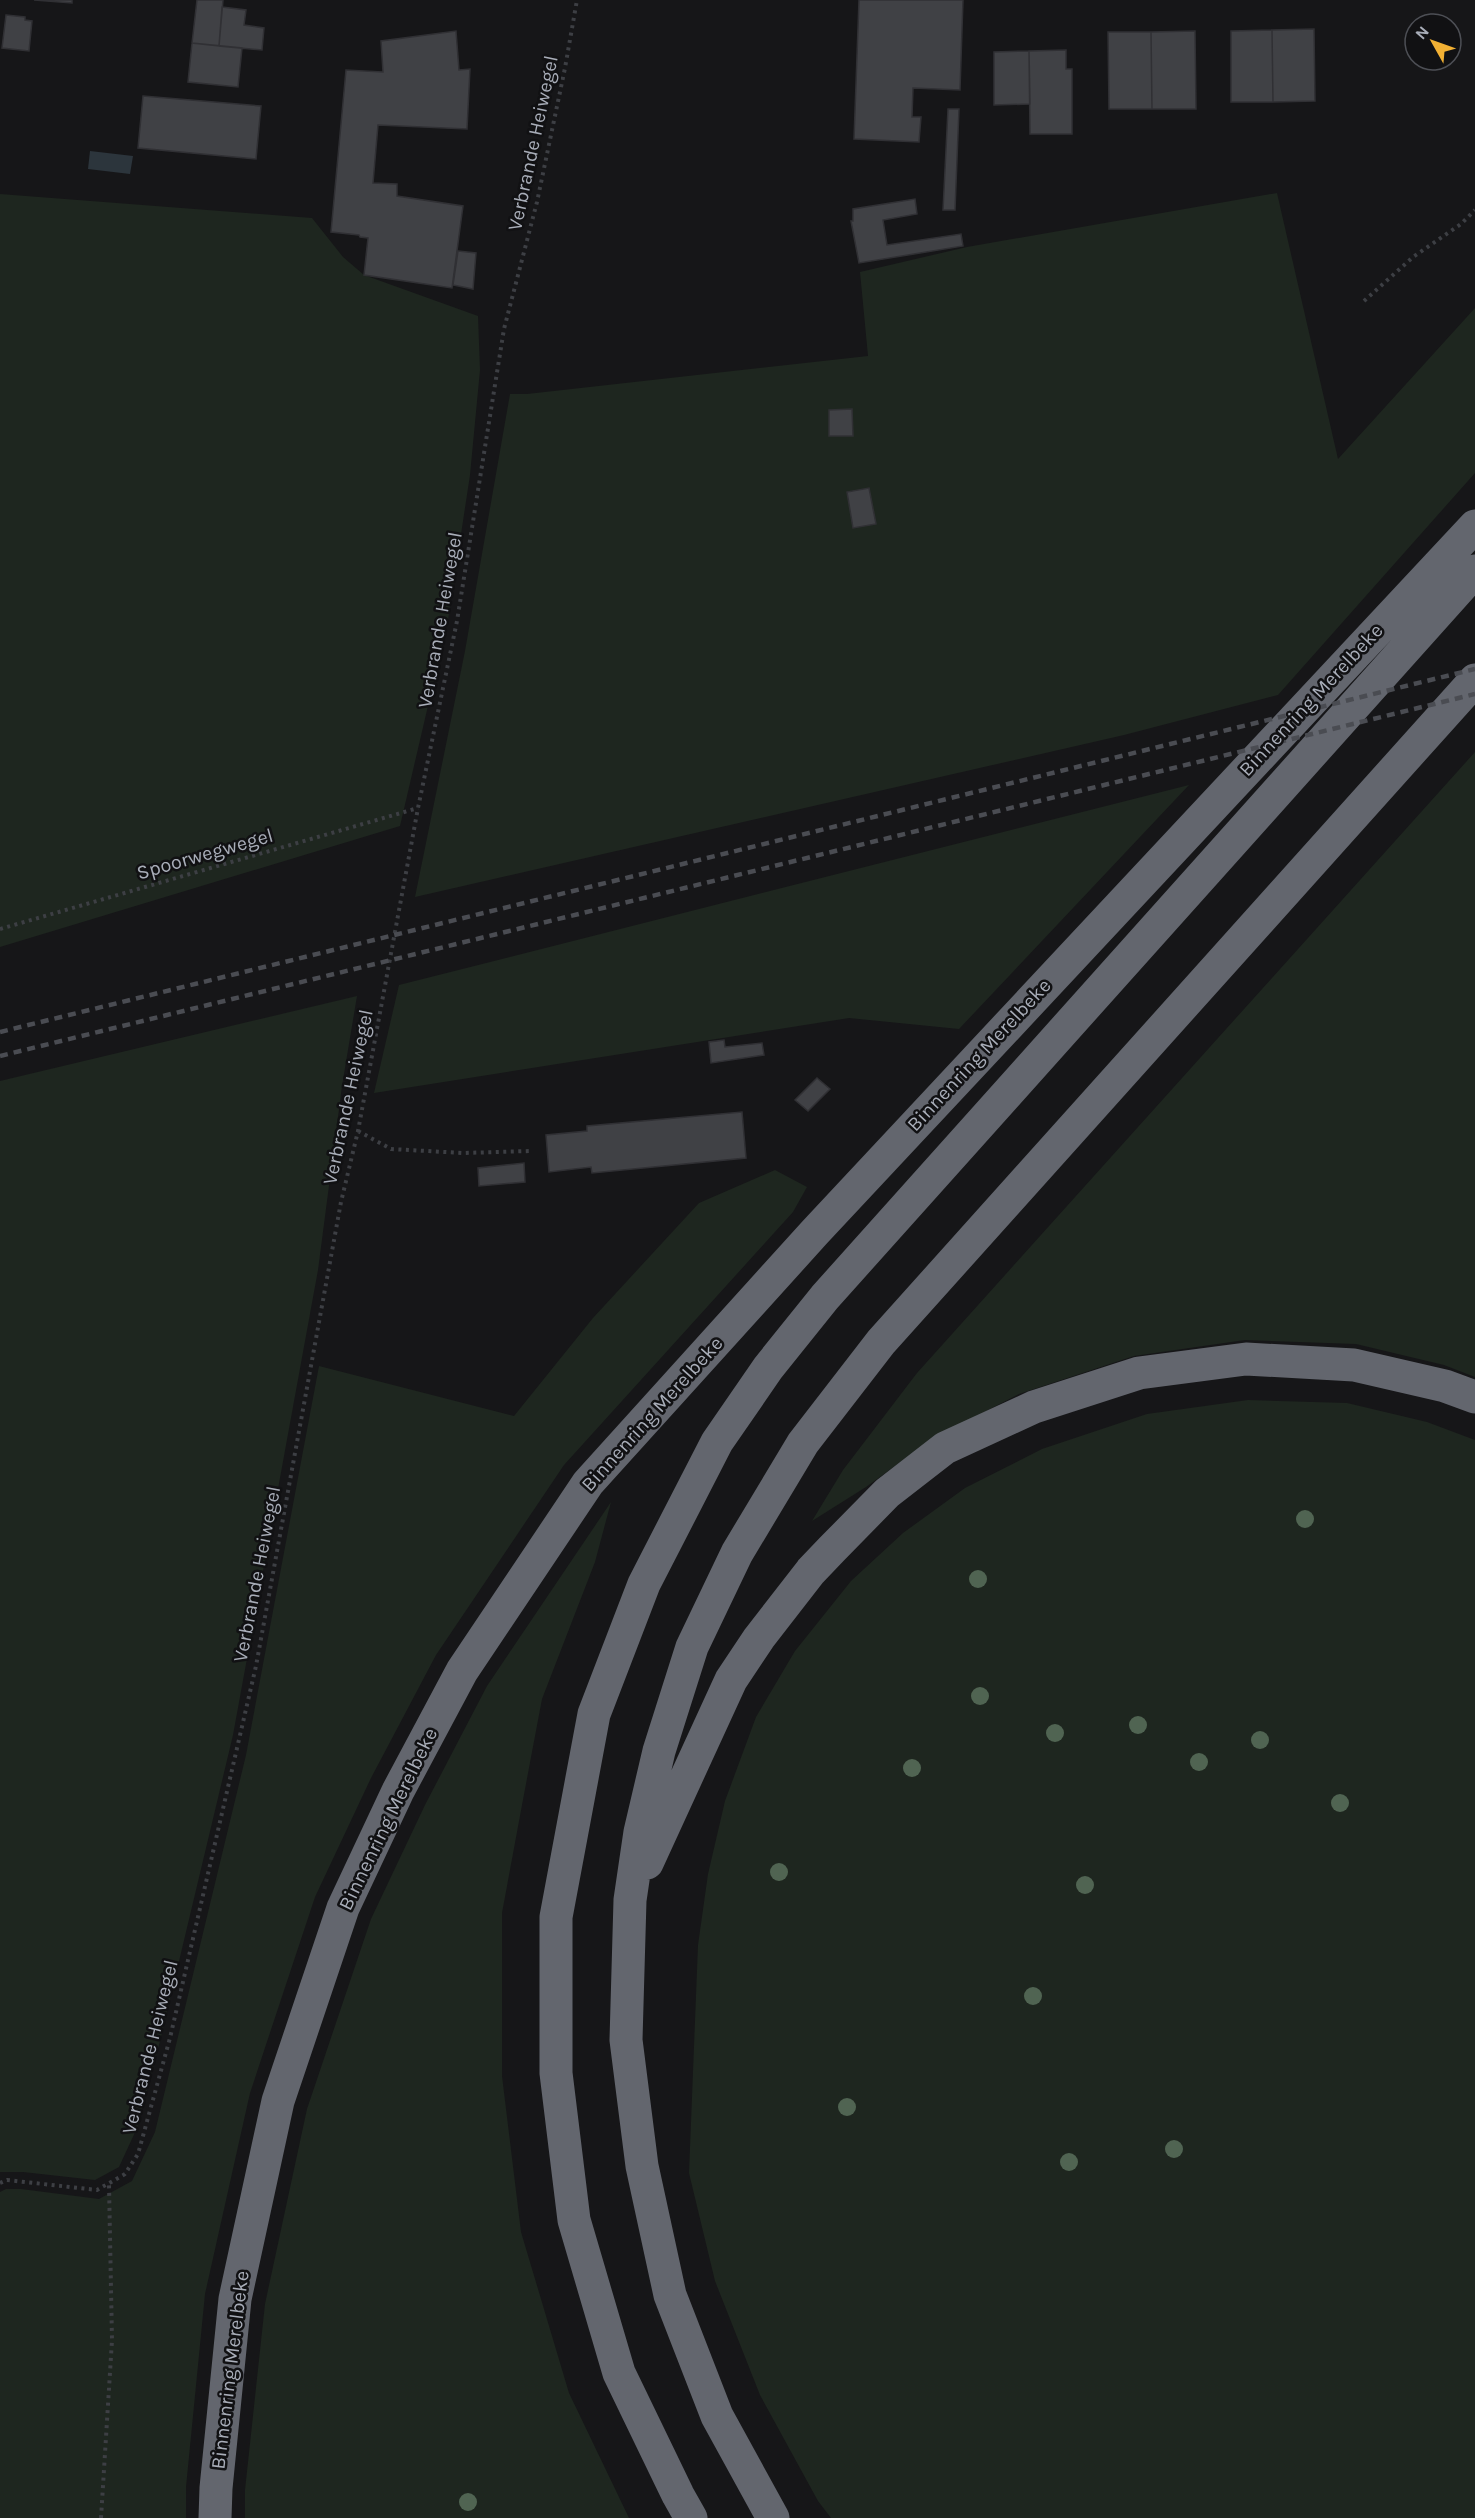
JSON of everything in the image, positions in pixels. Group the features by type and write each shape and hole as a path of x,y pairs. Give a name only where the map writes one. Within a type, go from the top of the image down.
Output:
{"highway":[{"name":"Binnenring Merelbeke","path":"215,2518 235,2299 278,2101 343,1908 398,1791 462,1671 588,1483 855,1188 1475,526"},
{"path":"691,2518 619,2373 574,2220 556,2073 556,1917 594,1714 644,1584 717,1442 768,1368 825,1297 1475,571"},
{"path":"773,2518 717,2416 670,2295 642,2166 626,2040 630,1900 640,1832 659,1751 692,1647 736,1553 803,1443 881,1342 1475,680"},
{"path":"630,1900 731,1680 759,1638 811,1571 832,1549 887,1493 945,1448 1034,1407 1139,1373 1246,1359 1354,1365 1444,1386 1475,1397"}],"path":[{"name":"Verbrande Heiwegel","path":"109,2184 125,2174 138,2154 170,2038 256,1666 339,1213 358,1131 418,808 457,621 504,329 537,202 577,0"},
{"path":"1364,301 1413,257 1461,224 1475,210"},
{"name":"Spoorwegwegel","path":"0,929 418,808"},
{"path":"358,1131 391,1149 463,1154 530,1150"},
{"path":"0,2183 7,2180 97,2190 109,2184 112,2340 101,2518"}],"shaded area":[{"path":"90,151 133,156 130,174 88,169"},
{"path":"1277,193 1338,459 1475,308 1475,473 1278,695 1124,735 415,897 465,651 510,394 868,356 860,272 967,247"},
{"path":"0,194 312,218 343,257 364,275 478,316 480,370 470,475 448,620 400,826 0,947"},
{"path":"1475,752 1475,1377 1444,1365 1356,1344 1245,1340 1134,1356 1019,1394 934,1438 866,1487 812,1521 843,1470 917,1373"},
{"path":"1189,785 959,1029 849,1018 374,1093 399,985"},
{"path":"357,996 342,1086 318,1270 233,1735 137,2128 119,2167 95,2180 23,2172 0,2172 0,1081"},
{"path":"775,1170 807,1187 793,1212 564,1465 436,1655 371,1778 315,1897 250,2093 205,2294 186,2487 186,2518 0,2518 0,2192 6,2189 21,2189 99,2199 132,2181 155,2132 246,1755 319,1366 514,1416 593,1318 699,1203"},
{"path":"1248,1400 1347,1403 1427,1422 1475,1440 1475,2518 831,2518 818,2501 760,2395 715,2281 689,2173 698,1945 708,1874 725,1801 756,1717 795,1651 851,1581 903,1533 965,1488 1042,1449 1147,1414"},
{"path":"611,1502 595,1562 542,1699 502,1913 502,2076 521,2232 569,2393 629,2518 245,2518 245,2490 265,2304 307,2109 371,1919 425,1805 487,1686"}],"building":[{"path":"34,0 72,0 72,3"},
{"path":"197,0 223,0 219,46 192,43"},
{"path":"859,0 963,0 960,90 913,88 912,117 921,117 919,142 854,139"},
{"path":"222,7 246,10 244,25 264,28 262,50 219,46"},
{"path":"6,15 25,17 25,20 32,21 29,51 2,48"},
{"path":"1314,29 1315,101 1273,102 1272,30"},
{"path":"1272,30 1273,102 1231,102 1231,31"},
{"path":"456,31 459,70 470,69 467,129 378,125 373,183 397,184 397,196 463,206 452,288 364,275 368,238 331,232 346,70 383,72 381,41"},
{"path":"1195,31 1196,109 1152,109 1151,32"},
{"path":"1108,32 1151,32 1152,109 1109,109"},
{"path":"192,43 242,48 238,87 188,82"},
{"path":"1066,50 1066,69 1072,69 1072,134 1030,134 1029,51"},
{"path":"1029,51 1030,104 994,105 994,52"},
{"path":"143,96 261,106 256,159 138,148"},
{"path":"948,109 959,109 955,210 943,210"},
{"path":"915,199 917,214 883,220 887,245 961,234 963,246 859,263 851,221 853,221 853,209"},
{"path":"458,251 476,253 473,289 453,285"},
{"path":"852,409 853,436 829,436 829,410"},
{"path":"869,488 876,524 853,528 847,492"},
{"path":"724,1040 725,1047 762,1043 764,1055 711,1063 709,1042"},
{"path":"817,1078 830,1089 808,1111 795,1100"},
{"path":"742,1112 746,1158 592,1173 591,1167 549,1172 546,1135 587,1131 587,1126"},
{"path":"524,1163 525,1182 479,1186 478,1168"}],"railway":[{"path":"0,1032 1475,669"},
{"path":"0,1056 1475,694"}]}
